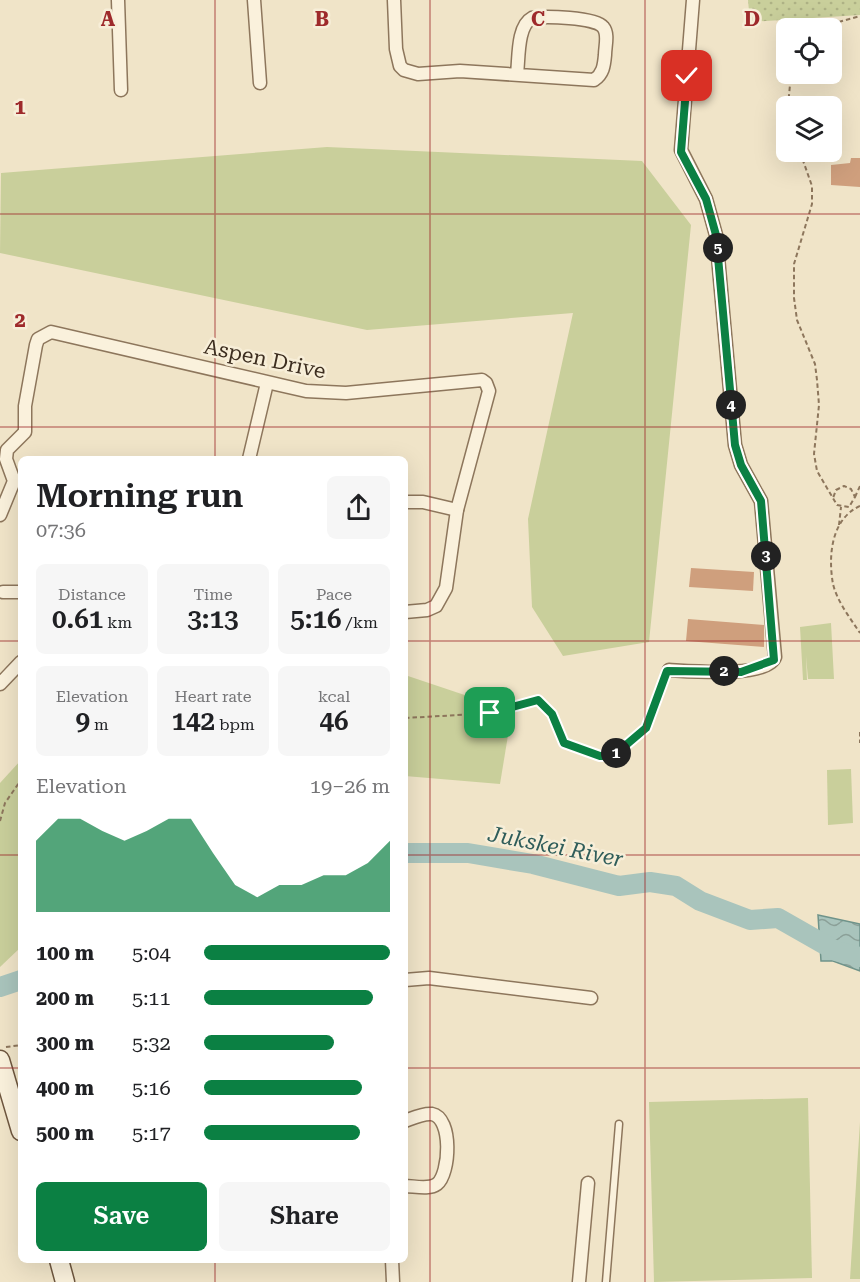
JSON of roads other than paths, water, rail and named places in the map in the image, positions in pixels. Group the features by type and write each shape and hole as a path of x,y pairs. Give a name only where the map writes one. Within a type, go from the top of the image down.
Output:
{"street":[{"path":"118,0 122,90"},
{"path":"254,0 260,83"},
{"path":"394,0 396,49 400,66 404,70 418,74 460,71 594,80 602,73 604,29 601,25 588,20 532,18 527,21 522,31 518,74"},
{"path":"669,670 741,672 770,664 775,657 761,501 741,465 735,445 716,235 706,199 681,150 693,0"},
{"name":"Aspen Drive","path":"0,515 14,481 6,459 7,450 25,432 25,406 38,339 51,332 306,391 346,393 474,380 486,383 489,391 457,510 443,597 436,606 427,610 408,612"},
{"path":"250,456 267,383"},
{"path":"408,502 457,510"},
{"path":"1,591 18,592"},
{"path":"0,684 18,665"},
{"path":"408,980 429,978 591,998"},
{"path":"0,1060 18,1121"},
{"path":"408,1120 431,1114 440,1118 447,1130 444,1169 439,1182 433,1186 408,1186"},
{"path":"579,1282 588,1183"},
{"path":"60,1263 65,1282"},
{"path":"392,1263 393,1282"}],"lane":[{"path":"606,1282 619,1124"}],"water":[{"path":"818,915 860,924 860,971 833,961 821,961"}],"waterway":[{"name":"Jukskei River","path":"408,853 468,853 533,864 619,886 650,882 676,886 700,901 750,920 778,918 836,951 860,957"},
{"name":"Jukskei River","path":"0,987 18,981"}]}
